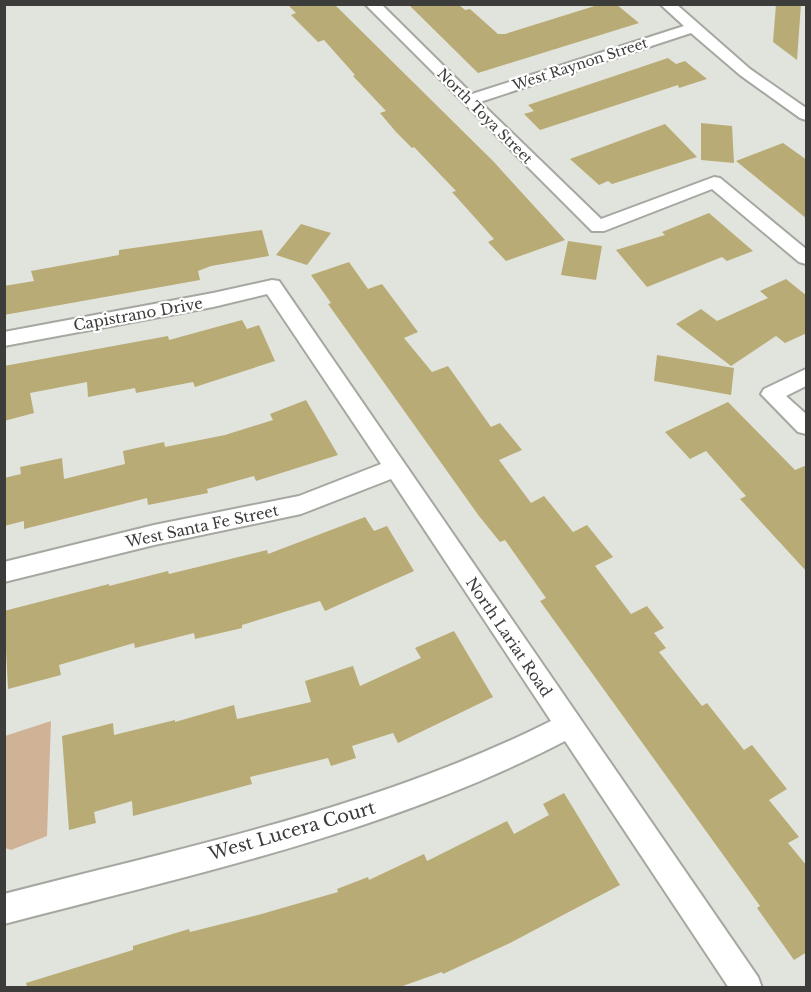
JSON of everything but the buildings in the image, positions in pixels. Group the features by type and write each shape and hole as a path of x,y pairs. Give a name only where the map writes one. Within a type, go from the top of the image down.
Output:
{"street":[{"name":"North Toya Street","path":"372,4 598,227 714,182 807,258"},
{"path":"667,4 745,72 807,115"},
{"name":"West Raynon Street","path":"469,100 692,28"},
{"name":"Capistrano Drive","path":"4,339 213,300 272,286"},
{"name":"North Lariat Road","path":"272,286 747,987"},
{"path":"807,377 771,394 807,426"},
{"name":"West Santa Fe Street","path":"4,572 154,535 301,504 395,468"},
{"name":"West Lucera Court","path":"4,909 365,811 499,761 569,724"}],"shaded area":[{"path":"51,721 47,836 11,850 5,848 5,736"}]}
